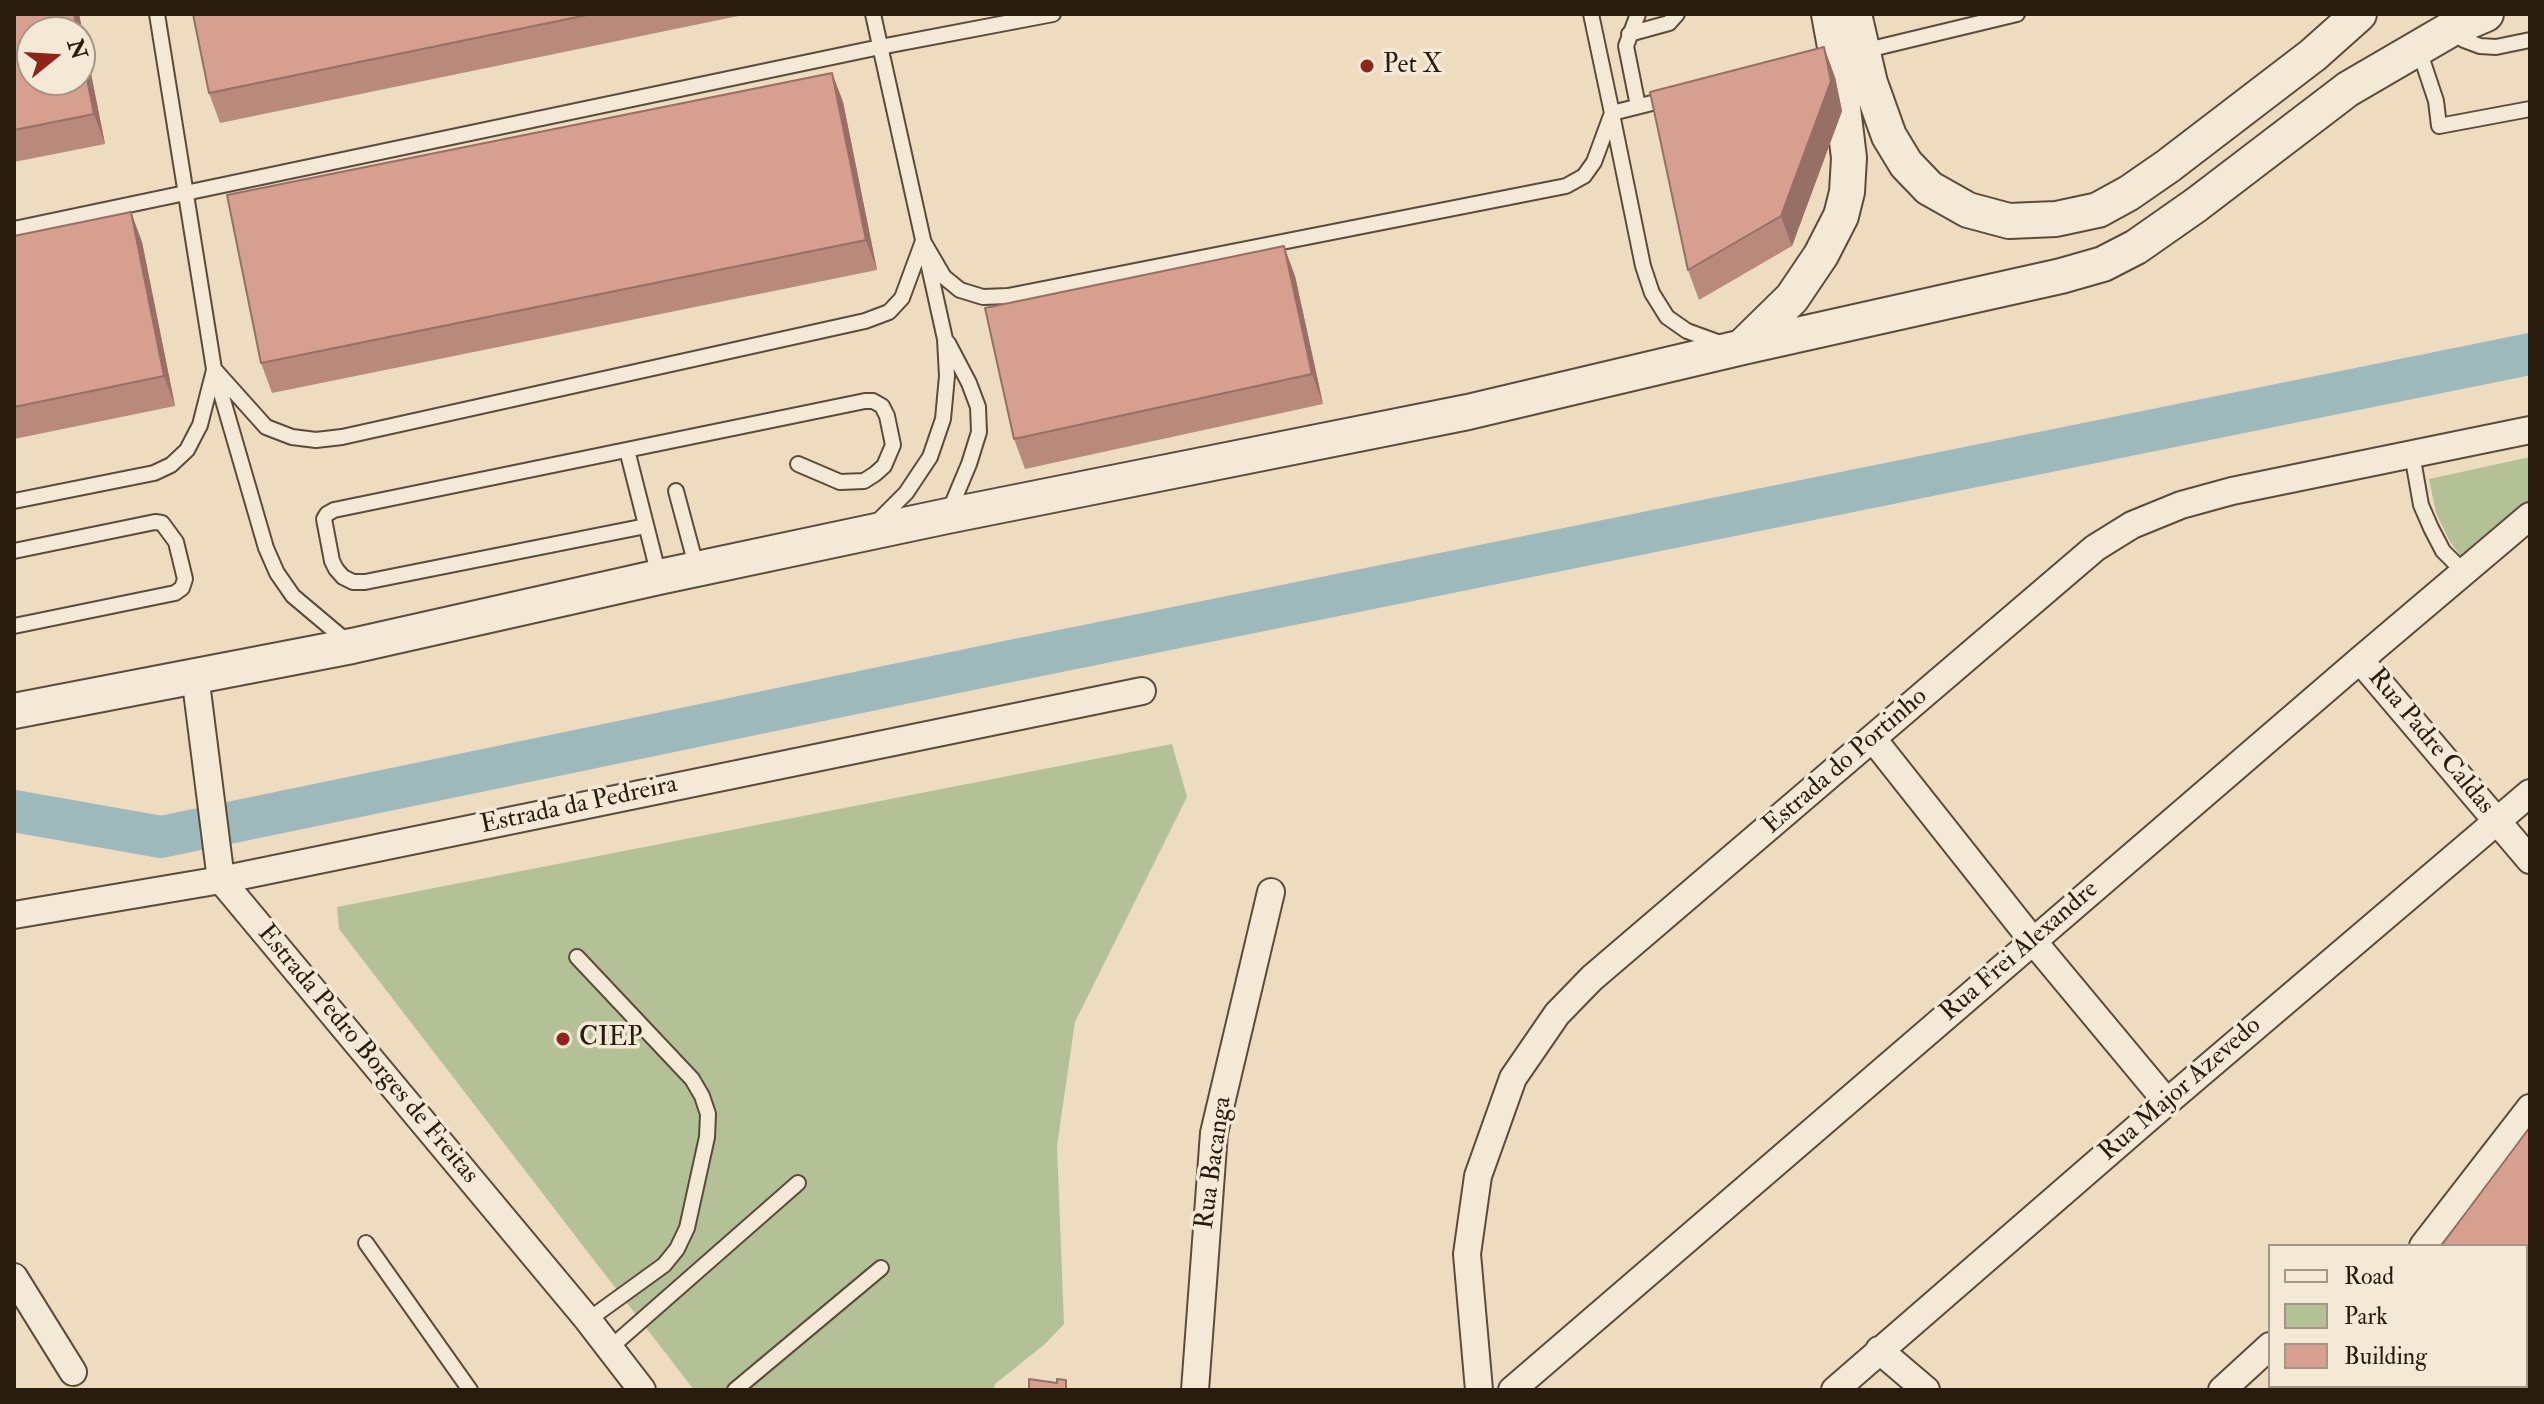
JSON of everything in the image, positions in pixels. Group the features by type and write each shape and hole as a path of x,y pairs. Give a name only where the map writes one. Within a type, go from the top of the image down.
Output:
{"street":[{"path":"1740,348 1792,298 1821,255 1841,216 1847,192 1849,158 1841,57 1829,14"},
{"path":"1841,57 1854,14"},
{"path":"1841,57 1870,83 1889,136 1906,164 1929,188 1968,210 2009,221 2056,219 2098,210 2129,193 2313,55 2359,14"},
{"path":"14,711 352,646 947,516 1468,412 2061,276 2103,264 2136,247 2348,89 2418,47 2443,21 2486,14"},
{"name":"Estrada do Portinho","path":"1479,1390 1467,1254 1478,1176 1513,1078 1557,1014 1592,978 2095,548 2132,525 2181,505 2232,491 2530,430"},
{"name":"Rua Frei Alexandre","path":"1520,1387 2033,941 2530,516"},
{"name":"Rua Padre Caldas","path":"2360,660 2530,860"},
{"path":"195,675 221,880"},
{"name":"Estrada da Pedreira","path":"14,915 221,880 1142,691"},
{"path":"1873,739 2033,941 2167,1102"},
{"name":"Rua Major Azevedo","path":"1835,1390 2530,793"},
{"name":"Estrada Pedro Borges de Freitas","path":"221,880 588,1320 642,1390"},
{"name":"Rua Bacanga","path":"1195,1390 1214,1133 1271,892"},
{"path":"2405,1244 2430,1235 2530,1108"},
{"path":"14,1277 73,1372"},
{"path":"2222,1390 2268,1348"},
{"path":"1879,1350 1926,1390"}],"lane":[{"path":"157,14 214,369 266,548 277,573 293,596 352,646"},
{"path":"866,533 906,493 930,457 943,419 947,376 945,339 873,14"},
{"path":"14,229 880,47 1053,14"},
{"path":"1591,14 1643,266 1652,293 1667,317 1687,331 1740,348"},
{"path":"1638,14 1626,46 1638,106"},
{"path":"1629,34 1669,23 1677,14"},
{"path":"1841,57 1987,18 2017,14"},
{"path":"2443,21 2464,40 2480,46 2496,47 2530,40"},
{"path":"2418,47 2436,101 2439,126 2530,109"},
{"path":"1612,113 1684,95"},
{"path":"923,241 944,277 960,290 983,297 1008,296 1550,191 1584,176 1594,162 1612,113"},
{"path":"214,369 266,427 292,437 316,440 342,437 865,321 889,312 902,298 923,241"},
{"path":"945,339 978,407 979,432 947,516"},
{"path":"14,501 154,473 171,465 187,450 200,425 214,369"},
{"path":"646,526 353,582 343,577 332,561 324,519 334,510 865,401 882,406 893,445 884,466 875,474 864,481 840,482 798,464"},
{"path":"627,450 659,577"},
{"path":"2412,454 2421,505 2431,528 2443,551 2464,572"},
{"path":"676,491 697,569"},
{"path":"14,551 162,523 176,542 185,579 182,588 175,593 14,626"},
{"path":"577,957 692,1079 708,1114 707,1137 687,1228 677,1249 664,1265 588,1320"},
{"path":"610,1348 798,1183"},
{"path":"366,1243 470,1390"},
{"path":"735,1390 881,1268"}],"green space":[{"path":"2530,457 2530,508 2464,561 2436,513 2429,479"},
{"path":"1172,744 1187,797 1075,1022 1057,1146 1064,1324 1045,1344 995,1384 993,1390 694,1390 339,929 337,907"}],"building":[{"path":"14,14 74,14 16,16 16,96 90,96 94,114 14,130"},
{"path":"193,14 592,14 209,93"},
{"path":"1824,47 1831,81 1781,216 1688,270 1650,92"},
{"path":"832,73 866,240 261,363 227,195"},
{"path":"131,212 164,376 14,407 14,236"},
{"path":"1284,246 1312,374 1014,439 985,308"},
{"path":"2530,1127 2530,1390 2333,1390 2528,1388 2528,1244 2442,1244"},
{"path":"1029,1379 1057,1383 1057,1379 1066,1380 1066,1390 1029,1390"}],"waterway":[{"path":"14,811 161,837 991,665 2530,354"}],"place":[{"name":"Pet X","path":"1367,66"},
{"name":"CIEP","path":"563,1039"}]}
